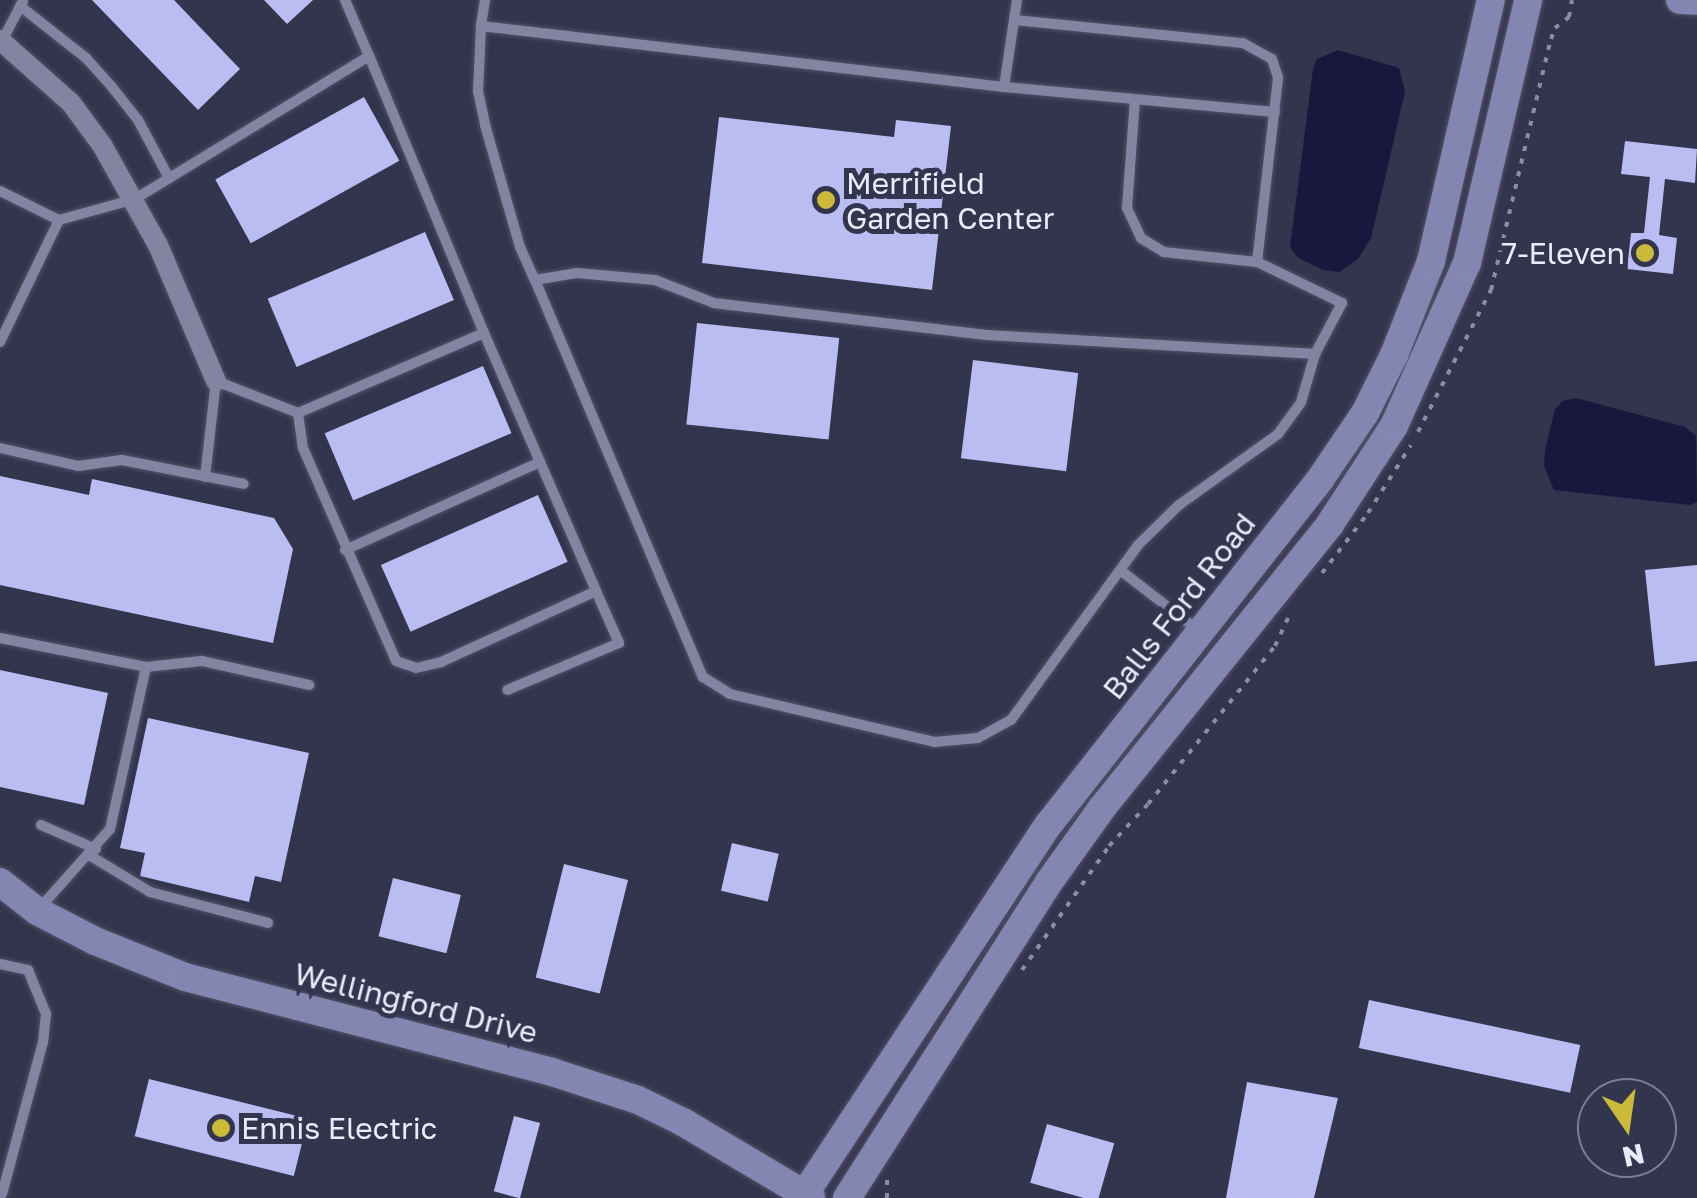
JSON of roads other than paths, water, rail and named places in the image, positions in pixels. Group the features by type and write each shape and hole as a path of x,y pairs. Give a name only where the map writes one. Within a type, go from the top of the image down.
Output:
{"main road":[{"name":"Balls Ford Road","path":"806,1197 1049,824 1321,478 1364,412 1394,355 1445,212 1491,0"},
{"path":"848,1198 1050,882 1350,498 1420,378 1470,253 1528,0"},
{"path":"1680,0 1697,2"},
{"path":"1188,702 1204,657 1200,632"},
{"name":"Wellingford Drive","path":"0,882 36,912 112,948 185,976 552,1072 638,1100 683,1122 806,1197"}],"street":[{"path":"1,40 71,102 135,198 216,381"}],"lane":[{"path":"345,0 619,644 507,690"},
{"path":"485,0 480,26 482,108 520,248 703,677 730,694 934,742 978,738 1011,720 1120,570 1179,504 1278,434 1302,402 1314,354 1342,303 1257,262 1164,252 1141,238 1126,208 1136,100"},
{"path":"1004,87 1017,0"},
{"path":"1,40 22,3 86,58 112,88 138,120 169,178"},
{"path":"1015,20 1243,43 1262,50 1272,59 1278,78 1257,262"},
{"path":"480,26 1004,87 1275,112"},
{"path":"0,191 59,220 135,198 368,56"},
{"path":"0,342 59,220"},
{"path":"535,280 577,273 655,280 714,303 988,336 1314,354"},
{"path":"205,476 216,381 298,413 484,333"},
{"path":"298,413 303,448 396,661 416,668 441,662 596,591"},
{"path":"0,448 78,466 122,460 244,484"},
{"path":"346,550 540,462"},
{"path":"1120,570 1200,632"},
{"path":"0,638 146,667 202,661 309,684"},
{"path":"36,912 110,829 146,667"},
{"path":"41,825 92,852 150,892 268,923"},
{"path":"0,964 28,970 46,1014 43,1042 2,1194"}],"place":[{"name":"Merrifield Garden Center","path":"826,200"},
{"name":"7-Eleven","path":"1645,253"},
{"name":"Ennis Electric","path":"221,1128"}]}
